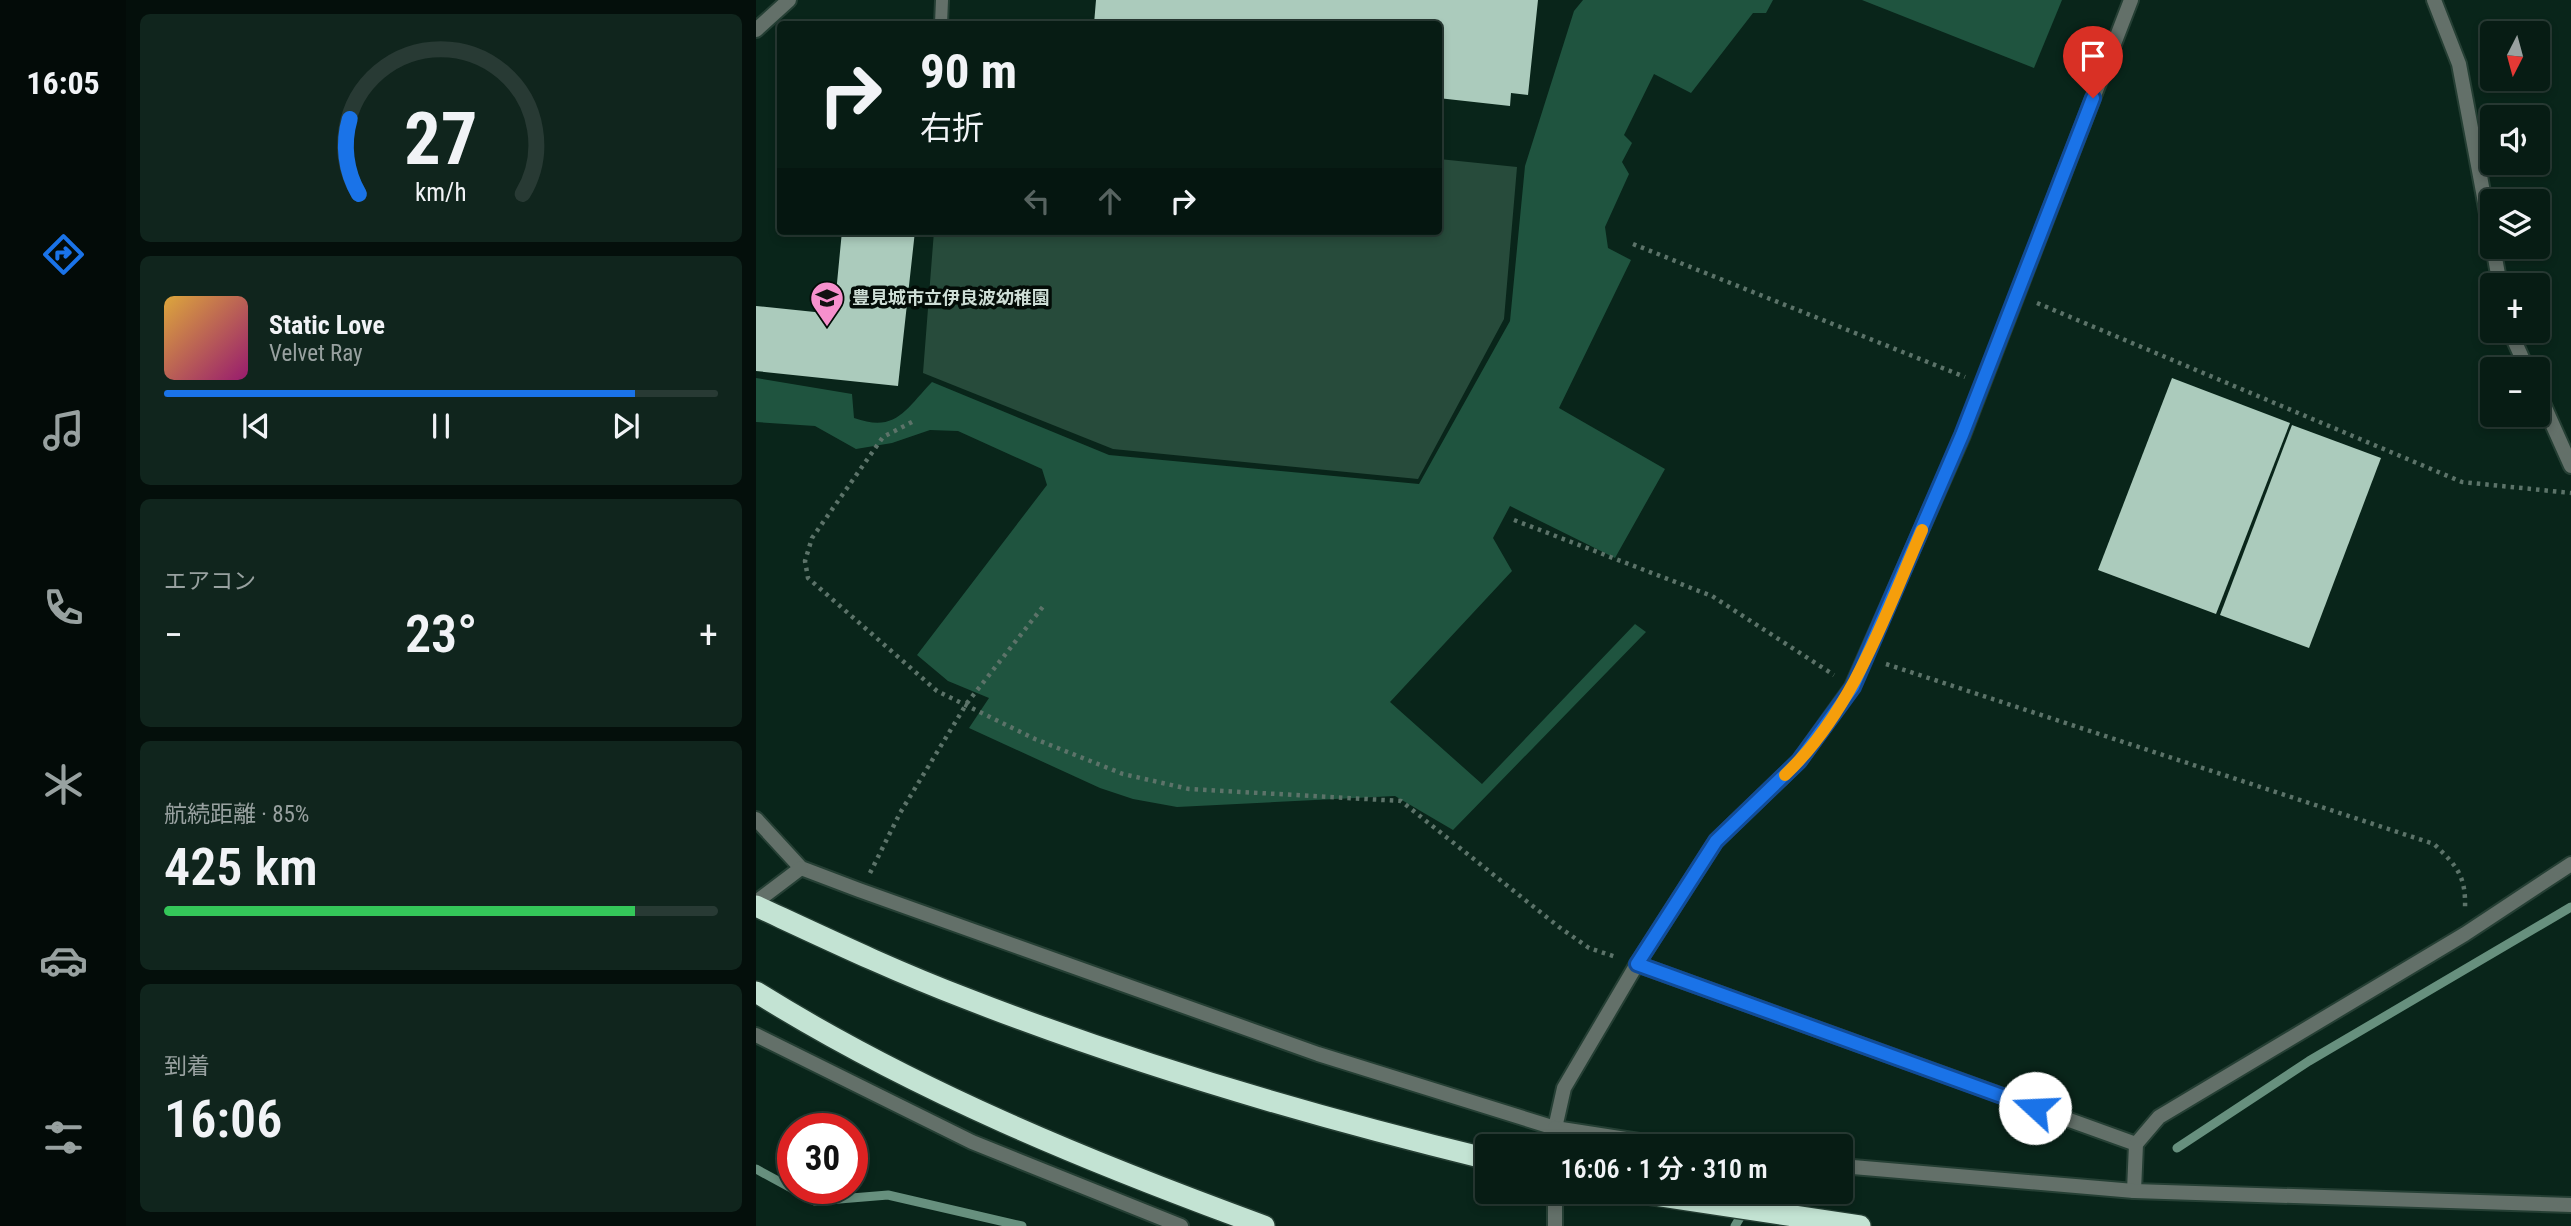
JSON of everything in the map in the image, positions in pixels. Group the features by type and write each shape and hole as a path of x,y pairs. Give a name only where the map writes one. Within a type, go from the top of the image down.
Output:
{"highway":[{"path":"756,904 964,998 1107,1048 1373,1131 1475,1155"},
{"path":"756,992 811,1026 942,1094 1062,1148 1264,1226"},
{"path":"1714,1204 1860,1226"}],"street":[{"path":"756,30 789,0"},
{"path":"1555,1134 1564,1088 1637,964 1716,841 1799,761 1853,687 1982,384 2131,0"},
{"path":"2434,0 2459,64 2482,189"},
{"path":"2550,419 2571,466"},
{"path":"756,819 801,868 859,890 1318,1054 1555,1128 1594,1134"},
{"path":"2134,1191 2136,1144 2159,1117 2465,934 2571,864"},
{"path":"756,904 801,868"},
{"path":"1637,964 2136,1144"},
{"path":"756,1035 972,1142 1181,1226"},
{"path":"1853,1167 2134,1191 2571,1205"},
{"path":"1555,1204 1555,1226"}],"lane":[{"path":"941,21 942,0"}],"path":[{"path":"1633,244 1982,384"},
{"path":"2017,295 2462,482 2571,493"},
{"path":"912,422 883,437 812,538 805,561 807,578 937,691 967,703 1035,739 1137,777 1189,789 1401,801 1589,948 1637,964"},
{"path":"1514,520 1712,596 1853,687"},
{"path":"859,890 900,813 967,703 1045,604"},
{"path":"1867,658 2434,844 2455,864 2466,887 2465,934"}],"green space":[{"path":"1583,0 1773,0 1766,13 1753,13 1691,93 1654,74 1624,135 1632,143 1622,162 1629,174 1605,227 1608,248 1631,260 1559,408 1665,469 1615,558 1510,506 1493,538 1512,571 1390,702 1482,784 1635,624 1646,632 1453,830 1395,796 1177,807 1133,799 1100,788 969,728 989,698 948,681 917,655 1047,485 1042,469 958,431 930,430 892,443 856,449 815,426 756,422 756,378 852,394 854,418 868,422 880,423 899,416 932,382 1109,455 1419,484 1510,321 1525,166 1574,11"},
{"path":"1862,0 2062,0 2034,68"},
{"path":"1442,159 1517,167 1504,319 1418,479 1113,449 923,373 934,235 1442,235"}],"building":[{"path":"1096,0 1538,0 1528,95 1511,93 1510,106 1442,98 1442,21 1094,21"},
{"path":"842,235 915,235 898,386 756,371 756,306 834,314"},
{"path":"2172,378 2290,423 2216,614 2098,570"},
{"path":"2292,425 2381,458 2309,648 2220,615"}],"waterway":[{"path":"2177,1148 2309,1061 2571,907"},
{"path":"756,1169 815,1201 888,1195 1022,1226"},
{"path":"1735,1226 1748,1204"}],"slow traffic":[{"path":"1785,775 1799,761 1853,687 1922,530"}],"place":[{"name":"豊見城市立伊良波幼稚園","path":"827,328"}],"route":[{"path":"2035,1108 1637,964 1716,841 1799,761 1853,687 1962,435 2093,98"}]}
